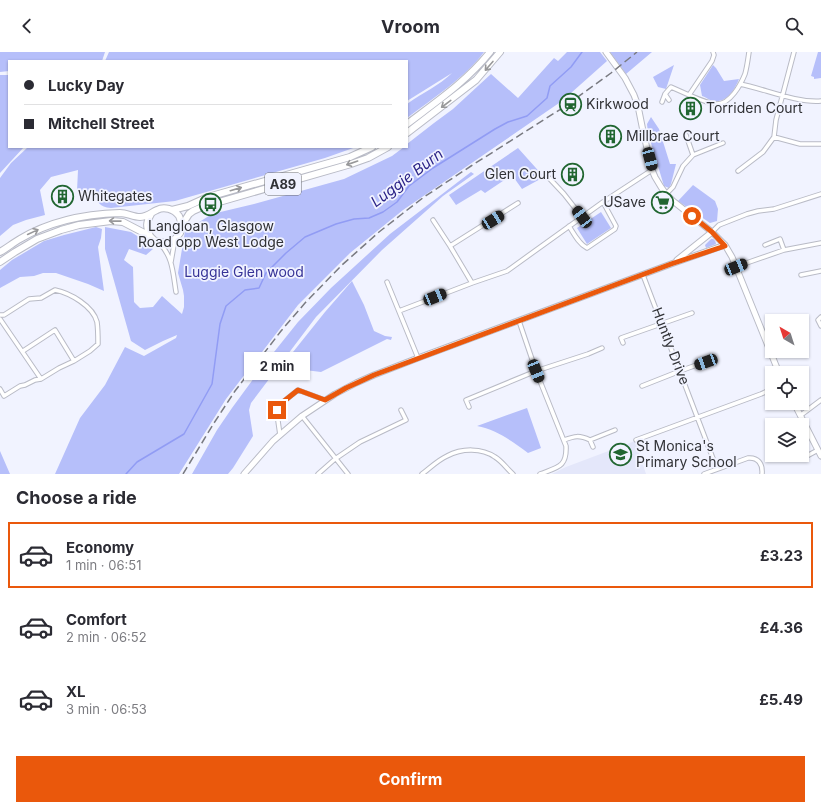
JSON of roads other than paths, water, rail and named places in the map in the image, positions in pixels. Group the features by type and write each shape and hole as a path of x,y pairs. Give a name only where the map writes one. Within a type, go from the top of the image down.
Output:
{"main road":[{"path":"408,123 456,87 476,69 490,52"},
{"path":"408,132 476,80 500,52"},
{"name":"A89","path":"0,252 20,238 56,223 76,217 122,213 142,217 158,209 165,208 172,210 188,206 208,197 350,157 370,148"},
{"name":"A89","path":"175,239 189,214 202,207 351,164 368,158 386,148"},
{"path":"172,210 179,216 182,225"},
{"path":"150,236 147,228 147,220 152,213"},
{"path":"0,262 37,239 79,225 111,221 122,222 150,236 158,242 167,243 175,239"}],"street":[{"path":"606,52 625,78 634,95 655,177 673,202 712,232 725,246 732,257 776,366"},
{"path":"662,102 665,94 671,87 716,104 722,104 728,101 740,84 744,75 749,52"},
{"path":"738,171 763,152 774,137 776,120 794,52"},
{"path":"689,95 712,61 713,54"},
{"path":"740,84 809,101 821,101"},
{"path":"665,94 669,100"},
{"path":"686,136 693,155"},
{"path":"774,137 800,144 821,144"},
{"path":"666,194 673,186 683,166 693,155 723,143"},
{"path":"399,311 507,271 603,202 652,170"},
{"path":"549,178 582,217"},
{"path":"671,264 719,225 747,214 774,209 821,194"},
{"path":"569,226 581,244 587,248 615,229 616,226 603,202"},
{"path":"450,246 518,203"},
{"path":"433,220 472,283"},
{"path":"171,263 175,239"},
{"path":"765,245 780,239 784,250"},
{"path":"158,242 166,251 171,263 176,292"},
{"path":"736,267 784,250 821,243"},
{"path":"244,474 273,441 302,416 325,400 356,383 519,320 671,264 725,246"},
{"path":"801,275 821,270"},
{"name":"Huntly Drive","path":"643,275 717,469"},
{"path":"387,282 418,358"},
{"path":"0,316 29,299 41,298 55,290 80,301 90,309 97,321 98,344 74,361 41,379 35,380 25,386 20,386 4,396 0,389"},
{"path":"623,343 621,338 692,313"},
{"path":"821,316 818,320 821,326"},
{"path":"0,319 41,379"},
{"path":"519,320 536,371 566,446 565,459 562,464 540,474"},
{"path":"22,351 55,330 74,361"},
{"path":"469,407 466,400 536,371 602,348"},
{"path":"642,386 713,360"},
{"path":"280,435 277,414 278,406 298,390 325,400"},
{"path":"636,440 765,392"},
{"path":"801,415 821,400"},
{"path":"318,474 335,459 360,442 406,420 401,410"},
{"path":"798,410 821,456"},
{"path":"302,416 348,474"},
{"path":"590,440 615,430"},
{"path":"564,440 576,436 583,437 590,440 593,447"},
{"path":"422,474 448,455 469,450 480,451 494,456 514,474"},
{"path":"809,454 818,450"},
{"path":"704,474 748,458 756,459 759,462 762,474"}],"waterway":[{"name":"Luggie Burn","path":"126,474 137,462 184,434 212,384 220,324 226,306 245,290 259,288 266,273 305,237 336,224 354,219 369,218 383,212 397,202 409,186 433,168 495,129 508,122 527,116 547,98 550,86 571,67 582,52"}],"railway":[{"path":"183,474 235,391 281,331 305,303 342,265 379,232 424,197 564,107 637,52"}],"place":[{"name":"Kirkwood","path":"570,104"},
{"name":"Torriden Court","path":"691,108"},
{"name":"Millbrae Court","path":"611,136"},
{"name":"Glen Court","path":"572,174"},
{"name":"Whitegates","path":"62,196"},
{"name":"USave","path":"662,202"},
{"name":"Langloan, Glasgow Road opp West Lodge","path":"211,204"},
{"name":"St Monica's Primary School","path":"620,454"}],"park label":[{"name":"Luggie Glen wood","path":"244,272"}]}
